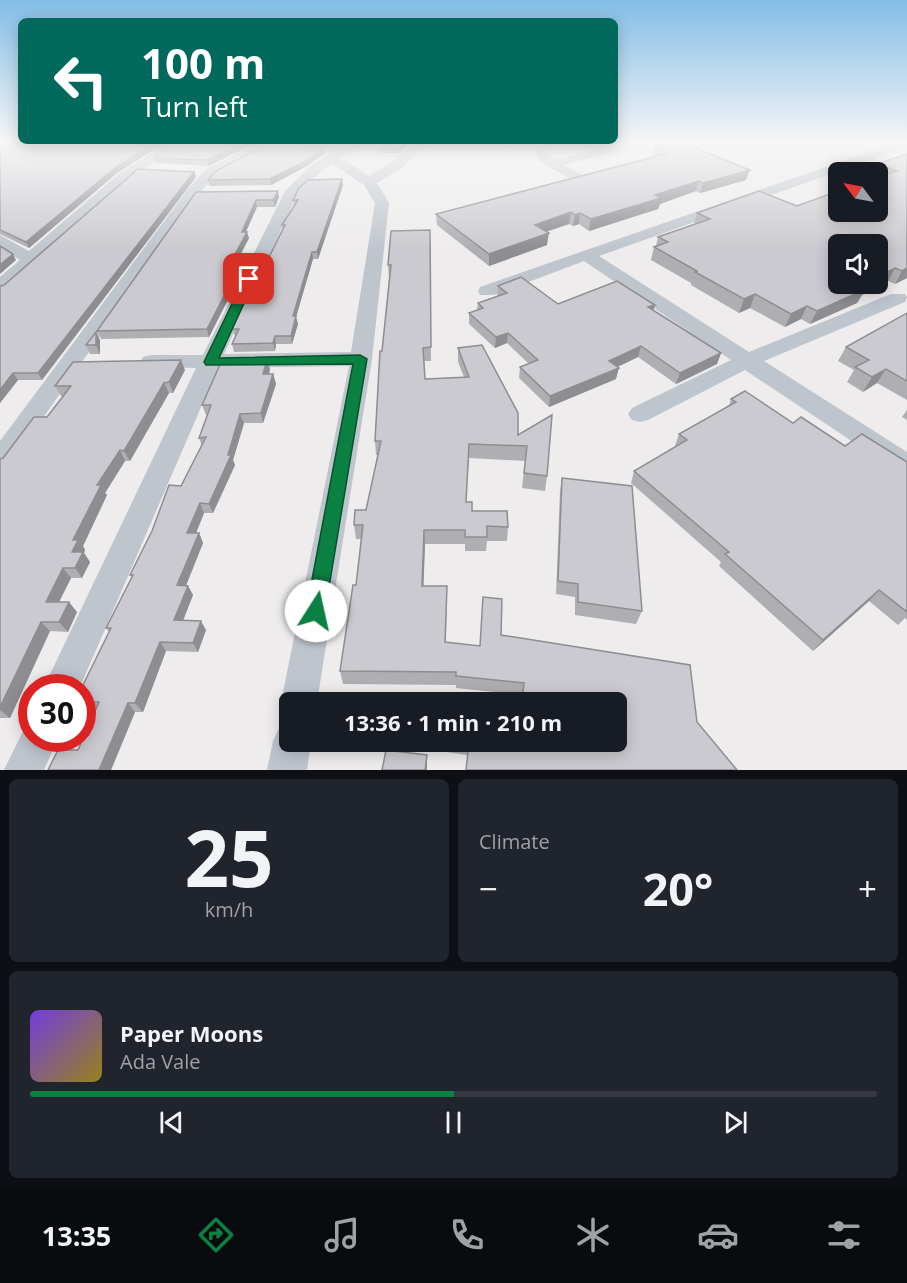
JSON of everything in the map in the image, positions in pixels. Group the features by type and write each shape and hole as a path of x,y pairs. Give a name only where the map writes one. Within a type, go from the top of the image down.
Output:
{"street":[{"path":"0,286 123,178"},
{"path":"0,460 193,192 199,178"},
{"path":"68,674 286,191 303,178"},
{"path":"301,692 360,359 382,203 369,182 363,178"},
{"path":"369,182 376,178"},
{"path":"577,178 580,180"},
{"path":"487,291 807,178"},
{"path":"193,192 215,192"},
{"path":"0,240 30,259"},
{"path":"588,254 589,257 745,361 907,465"},
{"path":"640,414 745,361 898,298"},
{"path":"129,362 360,359"},
{"path":"71,363 94,363"},
{"path":"24,770 32,752"},
{"path":"287,770 290,752"}],"building":[{"path":"0,178 103,178 26,242 0,230"},
{"path":"128,178 189,178 38,373 13,373 0,390 0,286 4,285"},
{"path":"210,178 272,178 270,179 208,180"},
{"path":"574,178 721,178 703,183 699,181 655,195 661,198 591,219 580,213 575,215 571,212 535,225 549,233 489,254 436,214"},
{"path":"888,178 907,178 907,268 902,271 895,268 888,272 888,234 828,234 828,294 855,294 817,311 807,306 791,314 755,294 744,299 654,247 668,242 658,237 710,219 697,213 759,191 797,206 828,195 828,222 888,222"},
{"path":"342,179 317,252 312,252 293,316 296,316 291,336 275,336 273,343 232,344 239,329 232,329 265,259 268,259 285,225 282,225 298,200 293,200 299,188 308,180"},
{"path":"278,191 273,200 256,200 242,232 247,232 232,260 243,259 207,329 97,331 196,192"},
{"path":"430,230 431,347 423,348 425,379 469,377 458,348 482,345 518,413 518,435 552,415 547,476 524,473 527,446 469,444 466,502 472,502 472,511 507,511 508,527 487,526 487,537 465,537 465,530 424,530 422,586 447,586 445,642 480,646 483,597 502,599 501,635 690,665 697,722 737,770 466,770 468,752 627,752 627,692 523,692 524,683 456,676 456,672 340,671 353,585 356,585 363,525 354,525 355,510 366,510 381,441 375,441 380,351 382,351 391,265 388,265 391,231"},
{"path":"0,246 13,254 0,265"},
{"path":"521,277 558,304 617,281 655,305 648,307 721,353 680,373 641,346 609,361 619,368 550,396 520,367 538,360 508,333 496,337 469,313 483,308 478,303 507,293 498,286"},
{"path":"907,313 907,381 886,369 872,377 855,367 869,360 846,347"},
{"path":"96,332 96,345 86,345"},
{"path":"181,360 169,382 164,383 124,451 120,450 97,485 101,485 73,540 78,540 72,552 83,552 75,568 63,568 46,602 69,602 59,622 41,622 0,707 0,459 34,417 47,417 71,386 55,386 73,362"},
{"path":"222,360 267,360 263,374 273,374 261,413 240,414 228,455 231,455 209,504 200,503 187,533 199,533 177,585 188,586 174,620 201,621 193,643 160,642 135,703 128,703 99,770 48,770 57,752 96,752 96,709 99,702 96,702 96,674 88,674 111,628 106,628 133,575 130,575 152,531 169,485 181,486 206,437 199,438 211,405 202,405"},
{"path":"745,391 793,423 801,417 845,446 862,434 907,462 907,612 879,590 823,640 725,554 729,552 634,471 687,440 679,434 736,402 731,399"},
{"path":"562,478 632,486 642,611 578,602 578,584 558,581"},
{"path":"386,752 427,755 425,770 382,770"}],"route":[{"path":"249,279 210,362 360,359 316,611"}]}
